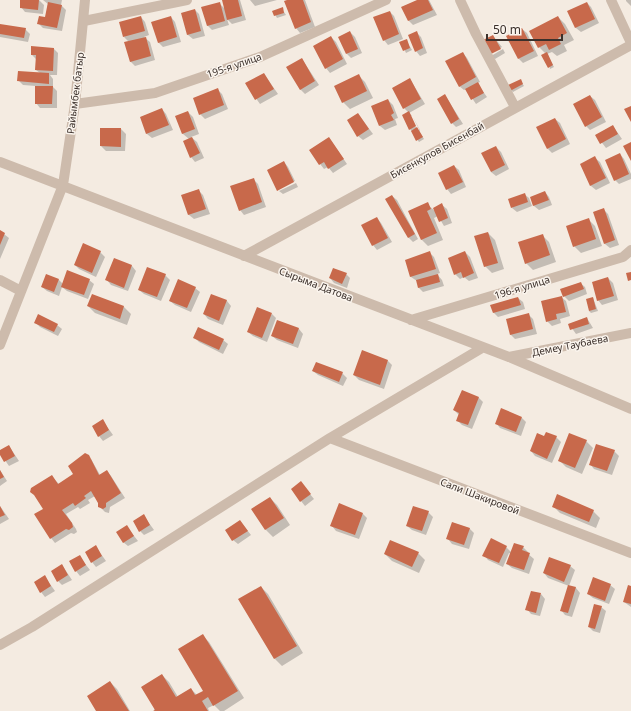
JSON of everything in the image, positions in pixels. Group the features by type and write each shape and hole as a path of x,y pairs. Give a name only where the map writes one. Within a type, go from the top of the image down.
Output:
{"street":[{"name":"Райымбек батыр","path":"0,345 63,185 75,104 85,0"},
{"path":"84,21 187,0"},
{"name":"195-я улица","path":"75,104 155,92 170,88 260,57 386,0"},
{"path":"460,0 476,34 515,107"},
{"path":"611,0 631,44"},
{"name":"Бисенкулов Бисенбай","path":"244,256 631,44"},
{"name":"Сырыма Датова","path":"0,162 63,185 482,348 509,357 631,409"},
{"name":"196-я улица","path":"411,320 623,257 631,250"},
{"path":"0,280 21,290"},
{"name":"Демеу Таубаева","path":"509,357 631,333"},
{"path":"0,645 32,627 330,438 482,348"},
{"name":"Сали Шакировой","path":"330,438 631,553"}],"building":[{"path":"20,0 39,0 38,10 20,8"},
{"path":"222,0 238,0 242,16 227,20"},
{"path":"303,0 311,22 295,29 284,1"},
{"path":"417,0 428,0 433,10 408,21 401,7"},
{"path":"48,2 62,5 57,28 37,24 39,16 45,17"},
{"path":"220,2 225,21 207,26 201,7"},
{"path":"587,2 595,19 575,28 567,11"},
{"path":"283,7 284,13 274,16 272,11"},
{"path":"195,9 201,31 187,35 181,13"},
{"path":"390,11 399,34 383,41 373,17"},
{"path":"141,16 145,31 123,37 119,22"},
{"path":"171,16 177,37 158,43 151,22"},
{"path":"558,16 567,33 558,38 561,44 549,50 546,44 538,48 529,31"},
{"path":"0,24 26,28 24,38 0,34"},
{"path":"522,28 534,51 518,59 506,36"},
{"path":"350,31 358,49 346,54 338,37"},
{"path":"417,31 423,48 415,52 408,35"},
{"path":"493,35 501,49 489,55 481,41"},
{"path":"331,36 343,59 325,69 313,46"},
{"path":"146,37 151,56 130,62 124,42"},
{"path":"407,39 410,48 403,51 399,42"},
{"path":"31,46 54,48 53,71 35,70 36,55 31,55"},
{"path":"463,52 476,77 459,87 445,61"},
{"path":"547,52 553,65 548,68 541,55"},
{"path":"302,58 315,81 300,90 286,67"},
{"path":"18,71 49,73 49,84 17,81"},
{"path":"264,73 274,89 255,100 245,83"},
{"path":"359,74 367,91 342,103 334,86"},
{"path":"410,78 421,99 403,109 392,88"},
{"path":"521,79 523,84 510,91 508,85"},
{"path":"478,82 484,93 471,100 465,89"},
{"path":"35,86 53,86 52,104 35,104"},
{"path":"218,88 224,105 199,115 193,98"},
{"path":"445,94 459,119 451,124 437,99"},
{"path":"590,95 602,117 585,127 573,104"},
{"path":"388,99 394,113 391,115 394,120 379,126 371,106"},
{"path":"631,106 631,122 624,109"},
{"path":"162,108 169,125 146,134 140,117"},
{"path":"188,111 195,129 182,134 175,116"},
{"path":"409,111 416,126 409,130 402,115"},
{"path":"358,113 369,129 357,137 347,120"},
{"path":"555,118 566,139 547,149 536,127"},
{"path":"613,125 618,134 600,144 595,135"},
{"path":"417,127 423,137 416,141 411,131"},
{"path":"100,128 121,128 121,147 100,146"},
{"path":"192,137 200,153 190,158 183,141"},
{"path":"329,137 344,159 328,169 324,162 319,165 309,150"},
{"path":"631,142 631,161 623,146"},
{"path":"496,146 505,165 491,172 481,153"},
{"path":"620,153 629,174 614,181 605,160"},
{"path":"595,156 606,178 590,186 580,164"},
{"path":"284,161 294,182 277,191 267,170"},
{"path":"454,165 463,182 446,190 438,173"},
{"path":"254,178 262,202 239,211 230,186"},
{"path":"199,189 206,209 188,215 181,195"},
{"path":"545,191 549,200 533,206 530,197"},
{"path":"525,193 528,202 511,208 508,199"},
{"path":"392,195 415,234 408,238 385,199"},
{"path":"428,202 431,209 427,211 437,233 421,240 408,211"},
{"path":"442,203 448,218 439,222 433,208"},
{"path":"604,208 615,240 604,244 593,212"},
{"path":"377,217 388,238 372,246 361,225"},
{"path":"589,218 596,239 573,247 566,226"},
{"path":"0,230 5,233 0,245"},
{"path":"488,232 498,263 484,267 474,236"},
{"path":"543,234 550,255 525,264 518,242"},
{"path":"83,243 101,251 92,273 74,265"},
{"path":"430,251 436,269 410,277 405,260"},
{"path":"465,251 474,273 463,278 461,272 454,275 448,258"},
{"path":"114,258 132,265 124,288 105,280"},
{"path":"147,267 166,274 157,297 138,290"},
{"path":"333,268 347,273 342,284 329,278"},
{"path":"67,270 90,279 84,295 61,287"},
{"path":"631,272 631,280 628,281 626,273"},
{"path":"46,274 59,279 54,292 41,287"},
{"path":"438,274 440,282 418,288 416,280"},
{"path":"608,277 614,296 597,301 592,282"},
{"path":"178,279 196,287 187,308 169,301"},
{"path":"581,282 584,289 563,297 560,289"},
{"path":"92,294 124,306 120,319 87,306"},
{"path":"211,294 227,300 219,321 203,314"},
{"path":"562,296 566,312 556,314 557,319 546,322 541,301"},
{"path":"518,297 521,305 493,313 490,305"},
{"path":"593,297 596,309 589,311 586,299"},
{"path":"257,307 272,313 262,338 247,332"},
{"path":"529,313 533,329 510,335 506,319"},
{"path":"38,314 58,324 54,332 34,323"},
{"path":"587,317 589,324 570,330 568,324"},
{"path":"277,320 299,328 293,344 271,336"},
{"path":"198,327 224,339 219,350 193,338"},
{"path":"362,350 388,360 380,385 353,375"},
{"path":"316,362 343,372 339,382 312,371"},
{"path":"462,390 479,397 468,425 456,421 459,413 453,410"},
{"path":"501,408 522,417 516,432 495,424"},
{"path":"103,419 109,430 98,437 92,426"},
{"path":"546,432 557,436 547,459 530,451 537,433 544,436"},
{"path":"569,433 587,440 575,468 558,461"},
{"path":"596,444 615,450 607,471 589,465"},
{"path":"9,445 15,456 4,462 0,455 0,450"},
{"path":"85,453 89,455 99,475 107,470 121,493 106,503 106,507 103,509 98,507 98,503 91,491 84,496 86,498 75,506 73,503 62,510 72,523 73,527 69,530 66,529 50,539 34,514 43,509 34,495 30,492 31,488 52,475 58,484 73,474 68,466"},
{"path":"0,470 4,477 0,479"},
{"path":"301,481 311,494 300,502 291,489"},
{"path":"557,494 594,510 589,522 552,507"},
{"path":"270,497 284,518 265,530 251,509"},
{"path":"339,503 363,513 355,535 330,526"},
{"path":"0,506 5,515 0,517"},
{"path":"413,506 429,511 422,531 406,526"},
{"path":"144,514 150,525 139,532 133,521"},
{"path":"240,520 248,531 232,541 225,530"},
{"path":"452,522 470,528 464,545 446,539"},
{"path":"127,525 134,536 123,543 116,532"},
{"path":"491,538 507,546 499,563 482,556"},
{"path":"390,540 419,552 412,567 384,554"},
{"path":"514,543 524,546 522,550 530,553 524,570 506,564"},
{"path":"96,545 102,556 91,563 85,552"},
{"path":"80,555 86,565 75,572 69,561"},
{"path":"549,557 571,565 564,582 543,573"},
{"path":"62,564 68,575 57,582 51,571"},
{"path":"45,575 51,586 40,593 34,582"},
{"path":"593,577 611,584 605,601 587,594"},
{"path":"568,585 576,587 568,613 560,611"},
{"path":"628,585 631,586 631,604 623,602"},
{"path":"261,586 297,646 274,659 238,599"},
{"path":"531,591 541,593 536,613 525,610"},
{"path":"594,604 602,606 595,629 588,627"},
{"path":"203,634 238,691 213,706 208,697 202,701 208,711 153,711 155,710 141,687 162,674 176,697 191,688 195,695 203,691 178,649"},
{"path":"110,681 129,711 96,711 87,696"}]}
